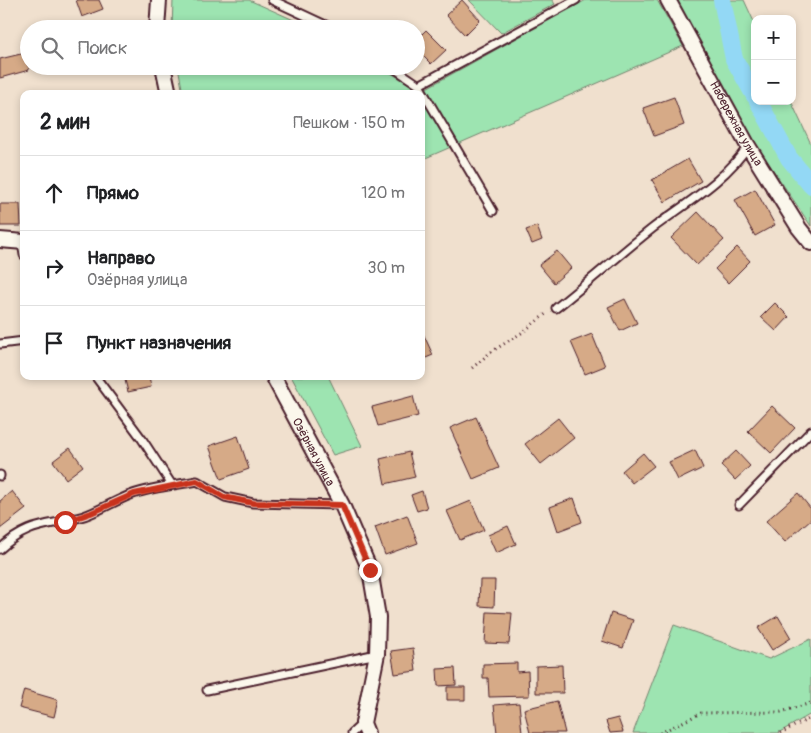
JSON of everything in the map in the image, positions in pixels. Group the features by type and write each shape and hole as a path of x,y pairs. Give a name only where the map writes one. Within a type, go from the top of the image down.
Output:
{"street":[{"path":"158,20 159,0"},
{"name":"Набережная улица","path":"668,0 748,146 799,228 811,242"},
{"path":"166,75 168,90"},
{"path":"0,240 20,245"},
{"name":"Озёрная улица","path":"276,380 342,505 370,570 378,617 377,654 365,728"}],"lane":[{"path":"272,0 315,20"},
{"path":"419,85 576,0"},
{"path":"404,75 419,85 422,90"},
{"path":"425,95 493,211"},
{"path":"556,308 652,229 722,177 737,163 748,146"},
{"path":"0,344 20,341"},
{"path":"98,380 172,485"},
{"path":"739,505 811,431"},
{"path":"0,548 16,535 37,525 65,522 134,494 197,481 224,497 253,503 342,505"},
{"path":"207,690 377,654"},
{"path":"352,733 365,728"}],"path":[{"path":"472,368 491,352 556,308"},
{"path":"660,733 700,713 781,712 811,703"},
{"path":"780,733 811,718"}],"green space":[{"path":"173,0 249,0 294,20 172,20"},
{"path":"469,0 552,0 555,4 501,33"},
{"path":"586,0 657,0 683,46 425,158 425,90 423,90"},
{"path":"674,0 744,0 751,15 751,105 793,105 811,144 811,226 754,142"},
{"path":"180,75 394,75 419,90 182,90"},
{"path":"293,380 330,380 362,446 333,455"},
{"path":"674,625 769,659 811,639 811,714 778,733 633,733"}],"building":[{"path":"76,0 99,0 103,9 82,17"},
{"path":"462,0 480,20 465,35 446,15"},
{"path":"425,31 446,50 431,64 425,58"},
{"path":"20,54 20,72 0,78 0,59"},
{"path":"674,97 684,125 654,136 643,108"},
{"path":"688,159 701,181 665,202 652,180"},
{"path":"755,189 775,225 755,236 735,200"},
{"path":"0,204 20,204 20,226 0,226"},
{"path":"698,212 724,240 697,265 671,238"},
{"path":"537,226 542,240 532,244 526,230"},
{"path":"737,247 750,261 728,283 715,269"},
{"path":"557,251 571,268 554,283 539,265"},
{"path":"625,299 637,323 620,331 608,307"},
{"path":"775,303 789,317 776,331 761,317"},
{"path":"592,334 605,366 585,374 571,342"},
{"path":"425,338 433,355 425,358"},
{"path":"125,380 150,380 151,387 128,392"},
{"path":"413,396 418,416 378,426 372,407"},
{"path":"772,406 795,428 771,453 748,431"},
{"path":"476,417 499,468 473,479 450,428"},
{"path":"558,418 574,438 541,464 525,444"},
{"path":"238,436 249,469 221,479 209,446"},
{"path":"70,448 83,466 66,479 53,461"},
{"path":"695,450 703,468 678,480 669,462"},
{"path":"736,451 750,466 735,480 721,465"},
{"path":"409,452 415,477 385,484 380,459"},
{"path":"643,453 654,466 632,483 622,471"},
{"path":"12,491 26,509 0,529 0,501"},
{"path":"422,491 427,508 417,511 411,495"},
{"path":"798,493 811,509 811,519 785,542 766,521"},
{"path":"574,498 582,522 558,531 550,507"},
{"path":"471,501 484,530 460,540 447,511"},
{"path":"407,515 418,543 385,555 375,527"},
{"path":"508,526 516,544 496,553 488,535"},
{"path":"480,580 495,580 494,607 479,606"},
{"path":"487,612 512,613 509,644 485,643"},
{"path":"611,613 633,620 623,648 602,641"},
{"path":"778,616 791,638 772,650 758,628"},
{"path":"413,648 416,671 395,674 391,651"},
{"path":"517,663 517,672 528,671 529,696 489,697 488,678 483,678 483,664"},
{"path":"562,665 563,693 536,693 536,666"},
{"path":"455,668 456,685 438,686 437,669"},
{"path":"447,687 465,687 465,700 447,700"},
{"path":"24,690 58,700 54,717 19,708"},
{"path":"557,701 565,733 530,733 524,709"},
{"path":"519,703 522,733 497,733 494,705"},
{"path":"618,718 623,732 610,733 606,721"}],"waterway":[{"path":"722,0 734,59 751,89"},
{"path":"760,105 789,158 811,185"}],"route":[{"path":"65,522 134,494 197,481 224,497 253,503 342,505 370,570"}]}
